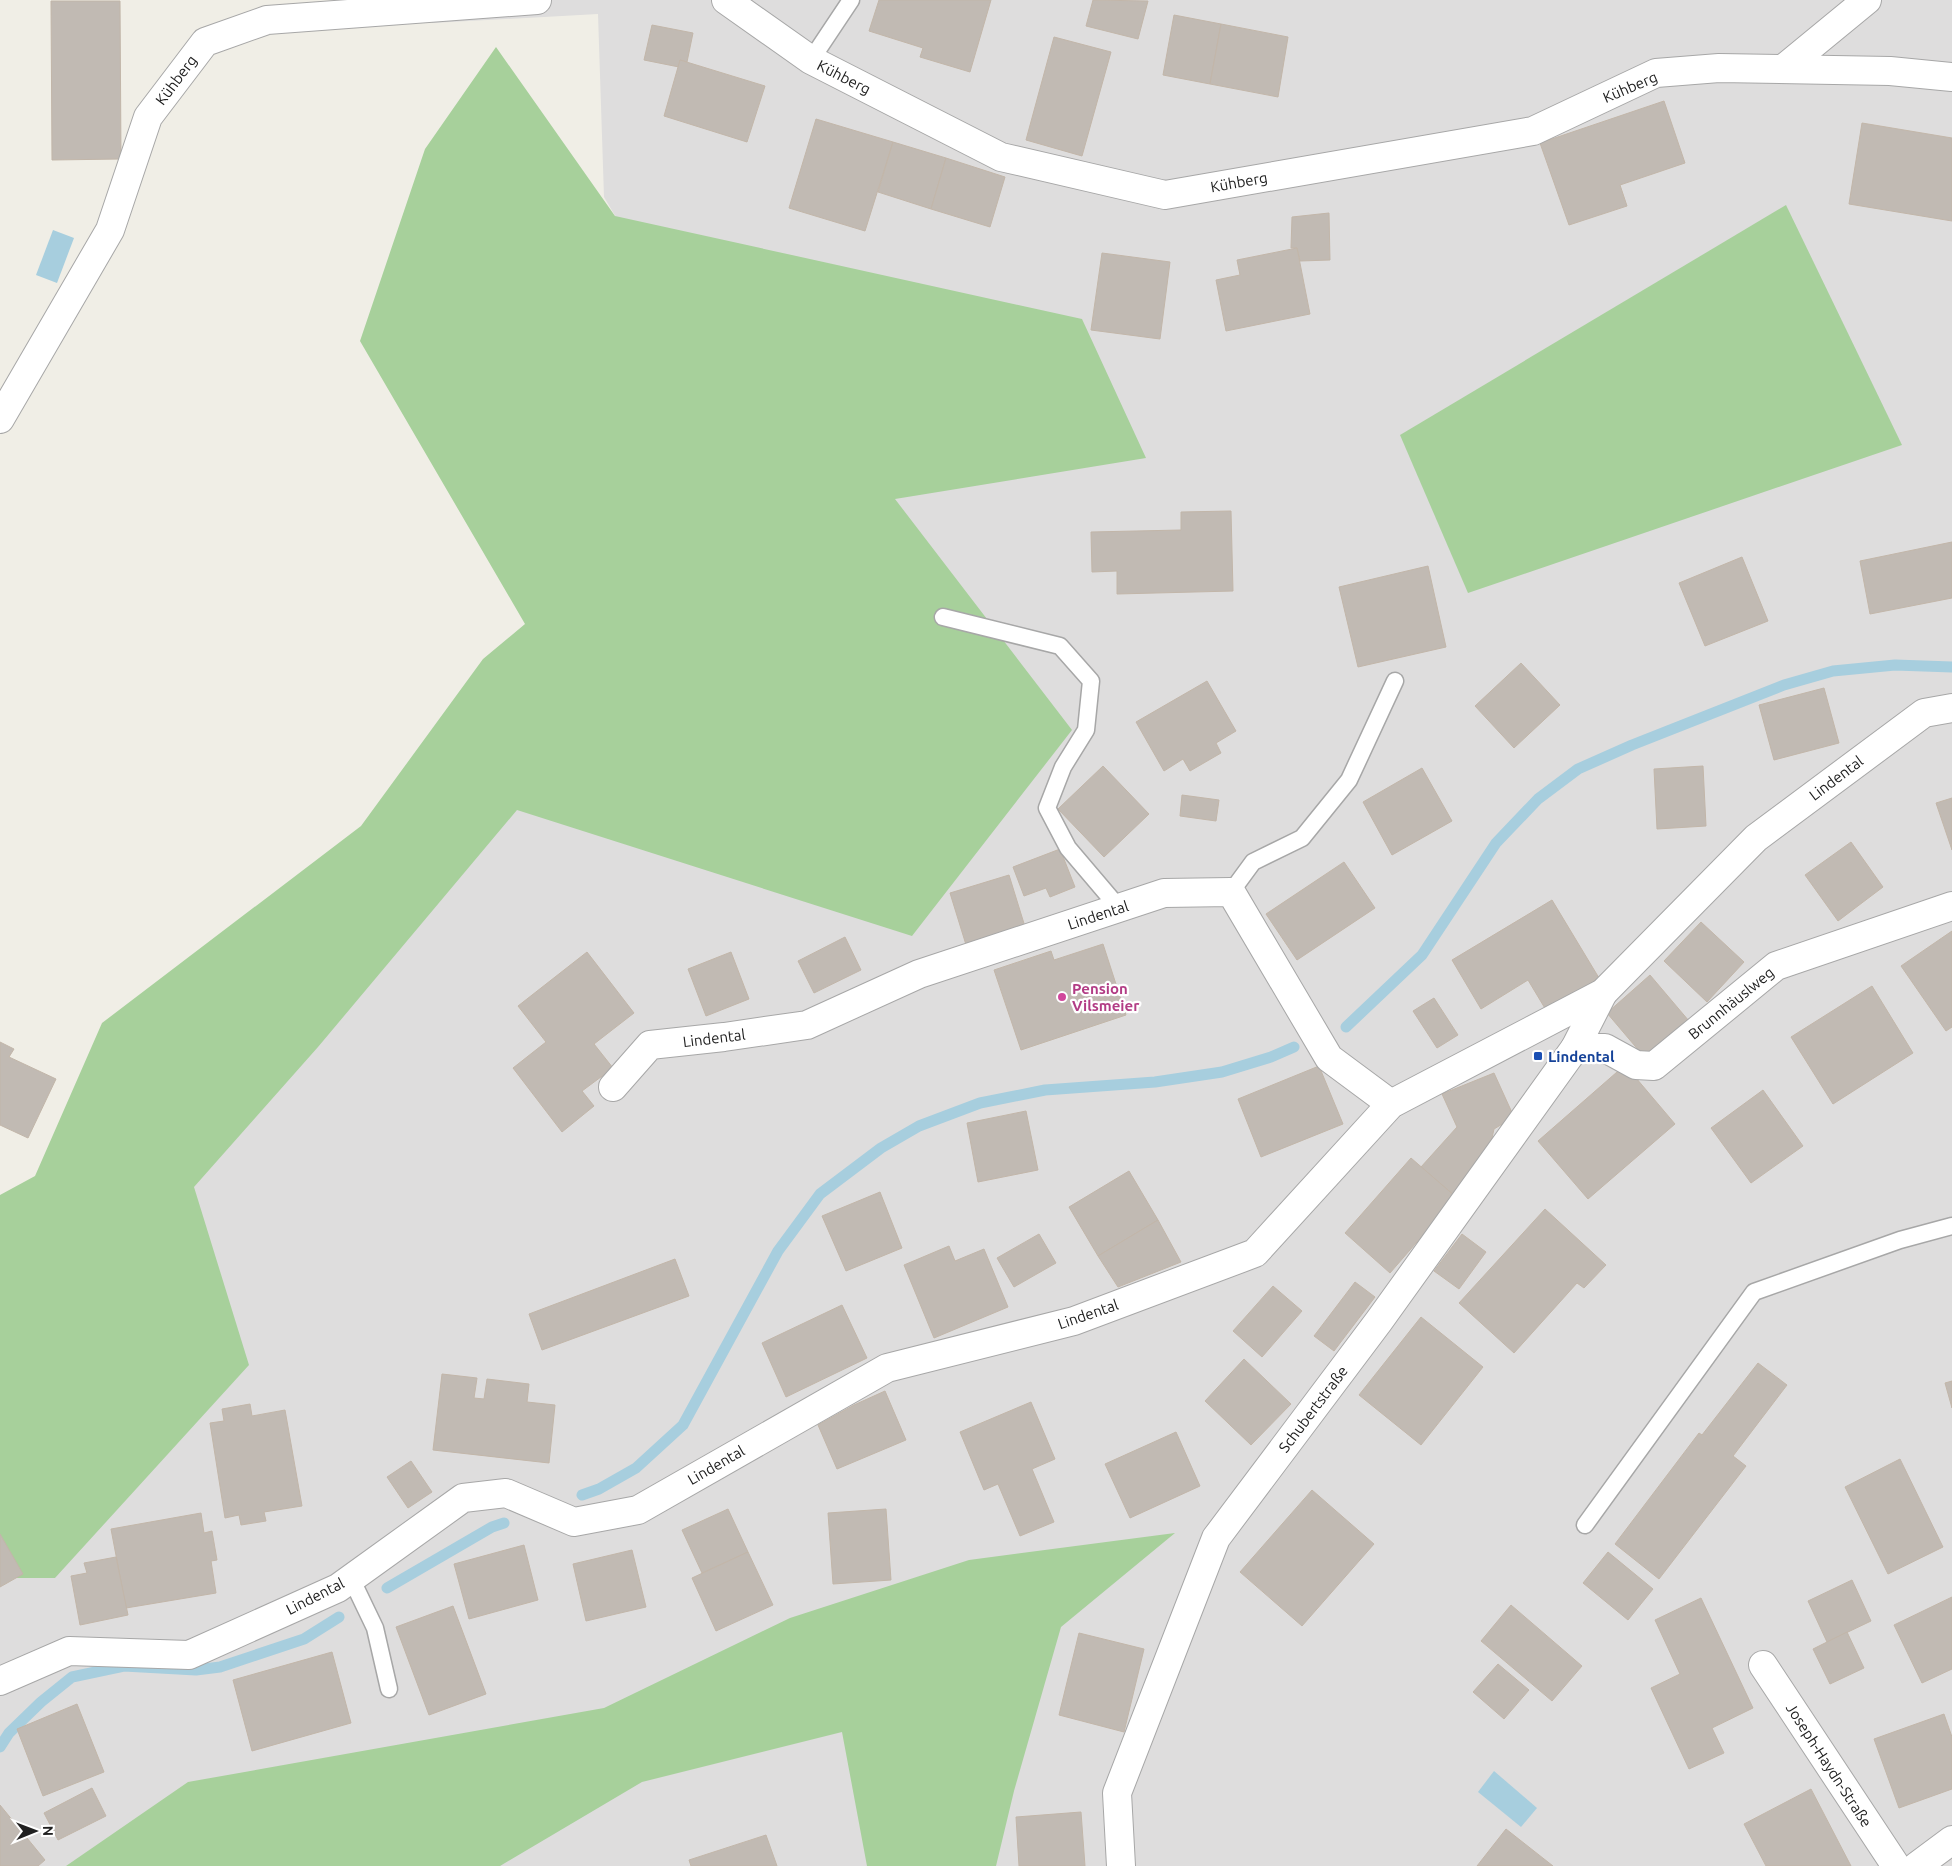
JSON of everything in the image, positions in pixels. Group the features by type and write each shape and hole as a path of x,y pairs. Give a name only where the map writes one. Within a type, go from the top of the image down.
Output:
{"street":[{"name":"Kühberg","path":"0,419 110,230 148,117 205,42 267,20 537,0"},
{"name":"Kühberg","path":"726,0 811,60 1001,157 1165,196 1533,131 1656,73 1719,68 1890,71 1952,77"},
{"path":"1783,70 1867,0"},
{"name":"Lindental","path":"0,1681 69,1651 190,1655 338,1588 463,1498 506,1493 574,1522 638,1510 887,1368 1074,1321 1255,1253 1391,1104 1603,993 1756,838 1924,713 1952,708"},
{"path":"1231,892 1329,1058 1391,1104"},
{"name":"Lindental","path":"612,1087 650,1045 807,1025 919,974 1164,893 1231,892"},
{"name":"Brunnhäuslweg","path":"1575,1048 1605,1048 1636,1065 1654,1066 1776,966 1952,906"},
{"name":"Schubertstraße","path":"1121,1866 1117,1793 1216,1538 1379,1321 1575,1048 1603,993"},
{"name":"Joseph-Haydn-Straße","path":"1763,1665 1896,1866"},
{"path":"1917,1866 1952,1840"}],"lane":[{"path":"811,60 851,0"},
{"path":"943,617 1060,646 1091,682 1086,730 1063,767 1047,808 1068,848 1119,908"},
{"path":"1231,892 1253,862 1302,838 1349,780 1395,680"},
{"path":"1585,1525 1754,1292 1900,1240 1952,1226"},
{"path":"351,1578 375,1628 389,1689"}],"shaded area":[{"path":"431,0 1952,0 1952,1866 0,1866 0,1329 487,781 922,735 604,197 598,14 432,23"}],"green space":[{"path":"496,47 615,216 1082,319 1146,458 895,499 1072,730 912,936 517,810 318,1047 194,1187 249,1365 55,1578 0,1578 0,1195 35,1176 102,1023 361,826 483,659 525,624 360,341 425,149"},
{"path":"1786,205 1902,445 1468,593 1400,435"},
{"path":"1175,1533 1061,1627 1014,1791 996,1866 867,1866 842,1732 642,1782 500,1866 66,1866 188,1782 604,1708 790,1618 969,1560"}],"water":[{"path":"53,230 74,238 57,283 36,275"},
{"path":"1494,1771 1537,1808 1521,1827 1478,1792"}],"building":[{"path":"879,0 991,0 970,72 920,57 923,48 869,31"},
{"path":"1093,0 1148,1 1138,39 1086,26"},
{"path":"51,1 120,1 121,159 52,160"},
{"path":"1174,15 1221,24 1210,84 1163,75"},
{"path":"1221,24 1288,37 1278,97 1210,84"},
{"path":"652,25 693,33 687,62 680,60 679,67 644,60"},
{"path":"1054,37 1111,52 1082,156 1026,140"},
{"path":"680,60 765,86 747,142 664,116"},
{"path":"1664,101 1685,163 1620,185 1627,206 1569,225 1540,143"},
{"path":"816,119 893,142 865,231 789,208"},
{"path":"1862,123 1952,138 1952,221 1849,204"},
{"path":"893,142 946,158 931,209 878,192"},
{"path":"946,158 1005,177 990,227 931,209"},
{"path":"1329,213 1330,260 1300,261 1297,248 1291,248 1292,217"},
{"path":"1297,248 1310,314 1226,331 1216,280 1240,275 1237,260"},
{"path":"1102,253 1170,262 1160,339 1091,330"},
{"path":"1231,511 1233,591 1117,594 1117,571 1092,572 1091,532 1181,530 1181,512"},
{"path":"1952,542 1952,598 1870,614 1860,561"},
{"path":"1742,557 1768,621 1705,646 1679,583"},
{"path":"1428,566 1446,647 1358,667 1339,587"},
{"path":"1521,663 1560,705 1514,748 1475,706"},
{"path":"1207,681 1236,731 1216,743 1221,753 1190,771 1183,759 1164,771 1136,722"},
{"path":"1824,688 1839,743 1774,760 1759,705"},
{"path":"1103,766 1149,814 1104,857 1058,809"},
{"path":"1703,766 1706,826 1657,829 1654,769"},
{"path":"1422,768 1452,821 1392,855 1363,802"},
{"path":"1182,795 1219,800 1216,821 1180,816"},
{"path":"1952,798 1952,850 1936,803"},
{"path":"1851,842 1883,887 1838,921 1805,875"},
{"path":"1060,849 1075,887 1050,897 1046,888 1024,896 1013,867"},
{"path":"1344,862 1375,908 1297,960 1266,914"},
{"path":"1009,875 1026,930 967,948 950,893"},
{"path":"1552,900 1599,978 1546,1010 1528,980 1481,1009 1452,960"},
{"path":"1701,922 1744,962 1707,1002 1664,961"},
{"path":"1952,931 1952,1027 1946,1031 1901,966"},
{"path":"845,937 861,970 814,993 798,961"},
{"name":"Pension Vilsmeier","path":"1103,944 1126,1015 1021,1050 994,970 1051,951 1054,960"},
{"path":"587,952 634,1013 594,1044 613,1068 582,1091 594,1106 562,1132 513,1068 546,1042 518,1006"},
{"path":"731,952 749,999 706,1016 688,969"},
{"path":"1650,975 1689,1021 1646,1059 1607,1013"},
{"path":"1872,986 1913,1053 1833,1104 1791,1037"},
{"path":"1434,998 1458,1035 1437,1048 1413,1011"},
{"path":"0,1042 14,1049 9,1057 56,1079 28,1138 0,1125"},
{"path":"1625,1065 1675,1124 1588,1199 1538,1141"},
{"path":"1319,1066 1343,1124 1261,1157 1238,1099"},
{"path":"1494,1073 1514,1117 1494,1129 1488,1156 1456,1197 1421,1167 1457,1127 1442,1094"},
{"path":"1763,1090 1803,1146 1751,1183 1711,1128"},
{"path":"1026,1111 1038,1170 978,1182 967,1123"},
{"path":"1411,1158 1456,1197 1390,1273 1345,1233"},
{"path":"1129,1171 1158,1220 1098,1256 1069,1207"},
{"path":"880,1192 902,1248 846,1271 822,1216"},
{"path":"1545,1209 1606,1265 1584,1288 1577,1283 1514,1353 1459,1303"},
{"path":"1158,1220 1181,1262 1118,1287 1098,1256"},
{"path":"1039,1234 1056,1263 1014,1287 997,1258"},
{"path":"1462,1234 1486,1252 1459,1289 1434,1271"},
{"path":"949,1246 955,1261 984,1249 1008,1307 934,1338 904,1265"},
{"path":"675,1259 689,1296 542,1350 529,1314"},
{"path":"1355,1282 1375,1297 1334,1351 1314,1336"},
{"path":"1273,1286 1302,1311 1262,1357 1233,1331"},
{"path":"842,1305 867,1358 786,1397 762,1343"},
{"path":"1421,1317 1483,1367 1421,1445 1359,1395"},
{"path":"1244,1359 1291,1404 1251,1445 1205,1401"},
{"path":"1758,1363 1787,1385 1733,1456 1746,1466 1659,1579 1615,1544 1699,1433 1702,1435"},
{"path":"442,1374 477,1378 474,1398 484,1399 487,1379 529,1384 527,1402 555,1405 549,1463 433,1450"},
{"path":"1952,1381 1952,1408 1945,1383"},
{"path":"885,1391 906,1440 837,1469 818,1425 854,1405"},
{"path":"1031,1402 1055,1459 1032,1469 1054,1522 1020,1536 998,1484 984,1490 960,1432"},
{"path":"250,1404 252,1416 285,1410 302,1506 264,1512 266,1521 241,1525 239,1515 225,1518 210,1423 224,1421 222,1409"},
{"path":"1176,1432 1200,1486 1130,1518 1105,1464"},
{"path":"1900,1459 1943,1547 1888,1574 1845,1487"},
{"path":"411,1461 432,1492 408,1508 387,1477"},
{"path":"1312,1490 1374,1544 1302,1626 1240,1572"},
{"path":"728,1509 748,1552 702,1573 682,1530"},
{"path":"886,1509 891,1580 833,1584 828,1513"},
{"path":"201,1513 204,1533 212,1531 217,1560 211,1561 216,1593 126,1608 111,1529"},
{"path":"0,1534 23,1574 0,1587"},
{"path":"524,1545 538,1600 469,1619 454,1564"},
{"path":"632,1550 646,1607 586,1621 573,1564"},
{"path":"748,1552 773,1605 716,1631 692,1578"},
{"path":"1608,1552 1653,1589 1628,1620 1583,1583"},
{"path":"116,1557 128,1615 80,1625 71,1576 87,1573 84,1563"},
{"path":"1852,1580 1871,1621 1827,1642 1808,1601"},
{"path":"1952,1597 1952,1669 1922,1683 1894,1625"},
{"path":"1701,1598 1753,1708 1712,1728 1724,1753 1689,1769 1651,1688 1680,1674 1655,1620"},
{"path":"1511,1605 1582,1666 1552,1701 1481,1641"},
{"path":"453,1606 486,1694 429,1715 396,1627"},
{"path":"1847,1632 1864,1668 1830,1684 1813,1649"},
{"path":"1079,1633 1144,1649 1124,1732 1059,1715"},
{"path":"332,1652 351,1723 252,1751 233,1680"},
{"path":"1498,1664 1529,1690 1504,1719 1473,1692"},
{"path":"77,1704 104,1772 43,1796 17,1729"},
{"path":"1944,1714 1952,1737 1952,1789 1899,1808 1874,1739"},
{"path":"92,1788 106,1816 58,1840 44,1813"},
{"path":"1811,1789 1851,1866 1766,1866 1744,1824"},
{"path":"0,1805 45,1860 38,1866 0,1866"},
{"path":"1081,1812 1085,1866 1019,1866 1016,1817"},
{"path":"1506,1829 1553,1866 1477,1866"},
{"path":"766,1835 777,1866 691,1866 689,1860"}],"waterway":[{"path":"1346,1027 1422,955 1496,843 1538,799 1578,769 1632,745 1784,685 1833,671 1895,665 1952,667"},
{"path":"582,1495 599,1489 636,1468 683,1425 778,1251 820,1194 881,1148 919,1126 980,1103 1045,1090 1155,1082 1222,1072 1271,1057 1294,1047"},
{"path":"387,1588 492,1527 504,1523"},
{"path":"0,1747 9,1733 41,1702 72,1677 124,1666 196,1670 220,1667 304,1639 339,1617"}],"place":[{"name":"Pension Vilsmeier","path":"1062,997"},
{"name":"Lindental","path":"1538,1056"}]}
